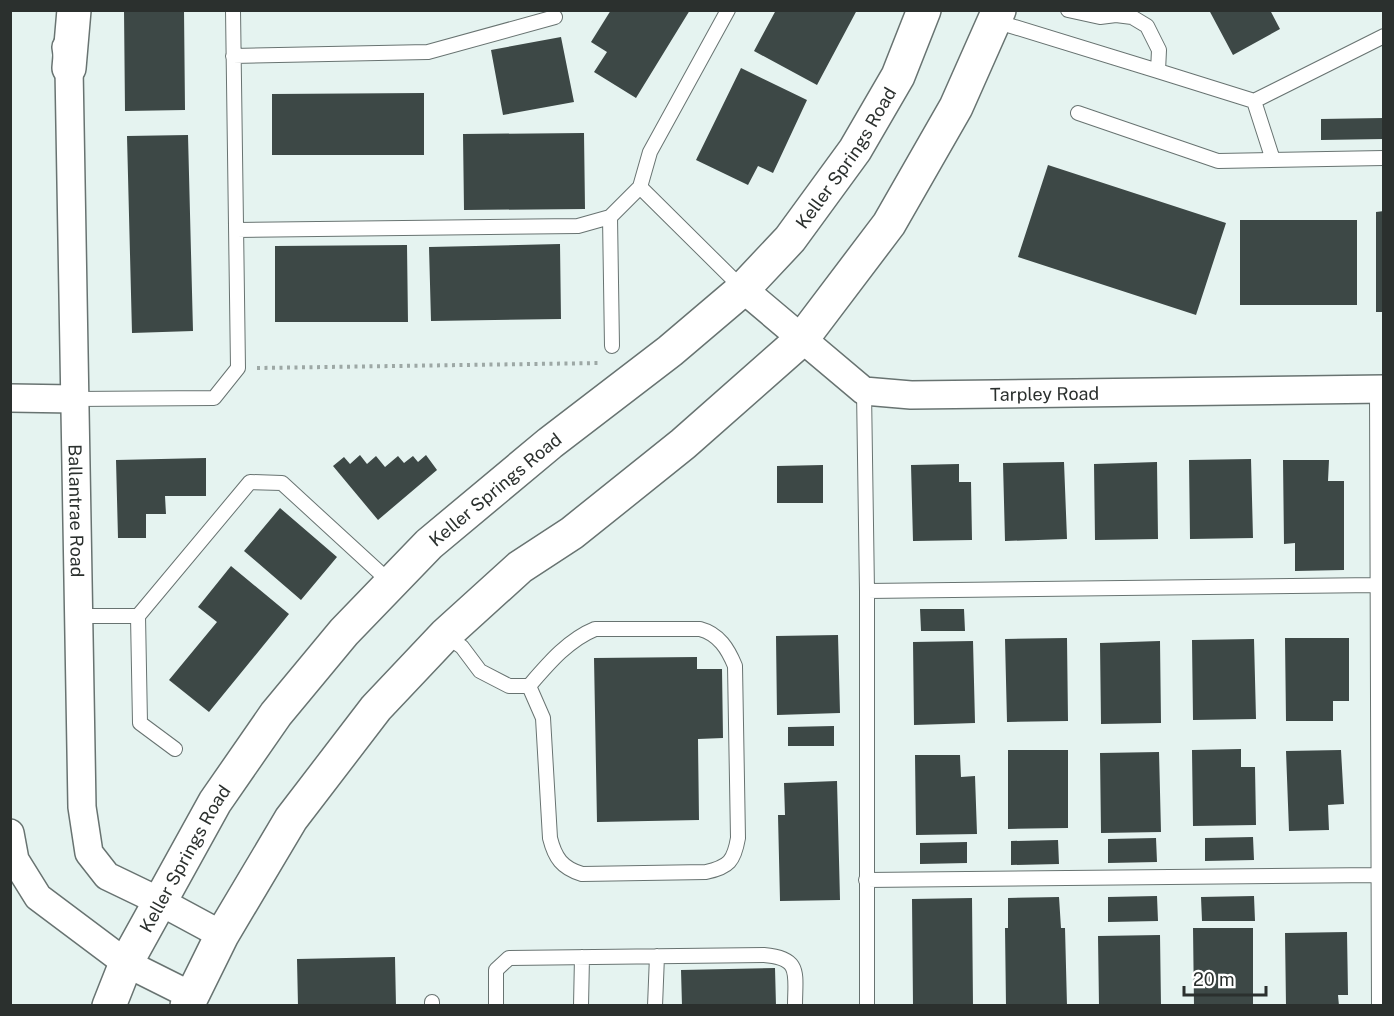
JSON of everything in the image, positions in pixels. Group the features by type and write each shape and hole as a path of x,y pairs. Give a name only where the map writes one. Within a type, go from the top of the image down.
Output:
{"main road":[{"path":"69,68 74,10"},
{"name":"Keller Springs Road","path":"110,1005 126,963 215,802 276,714 344,632 429,544 550,443 652,365 744,289 790,239 855,150 898,76 924,10"},
{"path":"189,1001 222,935 291,819 376,708 444,635 520,567 572,533 683,444 802,339 889,224 957,107 997,16"}],"street":[{"name":"Ballantrae Road","path":"62,10 69,68 82,807 89,853 107,876 222,935"},
{"path":"744,289 864,391"},
{"name":"Tarpley Road","path":"864,391 911,394 1380,389"},
{"path":"10,398 74,399"},
{"path":"10,833 15,860 38,897 126,963 189,1001"}],"lane":[{"path":"74,399 214,398 238,368 233,10"},
{"path":"236,230 578,226 610,217 640,186 650,152 728,10"},
{"path":"1068,10 1100,17 1132,16 1148,26 1159,50 1158,71"},
{"path":"997,16 1158,71 1254,100 1383,36"},
{"path":"233,56 428,52 555,17"},
{"path":"1254,100 1272,160"},
{"path":"1077,113 1218,161 1383,158"},
{"path":"640,186 744,289"},
{"path":"610,217 612,346"},
{"path":"1379,1005 1377,585 1380,389"},
{"path":"864,391 867,591 867,1005"},
{"path":"175,749 140,723 138,616 250,482 282,483 391,583"},
{"path":"867,591 1377,585"},
{"path":"78,616 138,616"},
{"path":"595,628 700,629 716,636 730,654 735,666 738,838 735,855 728,864 706,872 582,874 572,871 563,864 554,854 550,838 543,718 529,686 549,662 580,635 595,628"},
{"path":"444,635 462,647 480,671 509,686 529,686"},
{"path":"866,880 1378,875"},
{"path":"496,1005 496,970 509,958 764,955 784,958 790,962 795,973 795,1005"},
{"path":"655,1005 657,956"},
{"path":"581,1005 582,957"}],"path":[{"path":"238,368 600,363 652,365"}],"building":[{"path":"124,10 184,10 185,110 125,111"},
{"path":"611,10 690,10 636,98 594,72 607,52 591,42"},
{"path":"776,10 857,10 817,85 754,51"},
{"path":"1209,10 1270,10 1280,29 1233,55"},
{"path":"561,37 574,102 503,115 491,50"},
{"path":"741,68 807,100 773,173 758,166 748,185 696,160"},
{"path":"424,93 424,155 272,155 272,94"},
{"path":"1384,118 1384,139 1321,140 1321,119"},
{"path":"584,133 585,209 464,210 463,134"},
{"path":"188,135 193,331 132,333 127,136"},
{"path":"1048,165 1226,223 1196,315 1018,257"},
{"path":"1384,211 1384,312 1376,312 1376,212"},
{"path":"1240,220 1357,220 1357,305 1240,305"},
{"path":"560,244 561,319 431,321 429,247"},
{"path":"407,245 408,322 275,322 275,246"},
{"path":"360,455 367,464 376,456 385,467 398,456 404,463 413,456 418,462 426,455 437,470 378,520 333,466 344,457 350,464"},
{"path":"206,458 206,496 165,496 166,514 146,514 146,538 118,538 116,460"},
{"path":"1251,459 1253,538 1190,539 1189,460"},
{"path":"1283,460 1329,460 1328,481 1344,481 1344,570 1295,571 1295,543 1284,544"},
{"path":"1064,462 1067,539 1005,541 1003,463"},
{"path":"1157,462 1158,539 1095,540 1094,464"},
{"path":"959,464 959,482 971,482 972,540 913,541 911,465"},
{"path":"823,465 823,503 777,503 777,466"},
{"path":"280,508 337,557 301,600 244,551"},
{"path":"231,566 289,614 209,712 169,680 217,622 198,607"},
{"path":"920,609 964,609 965,631 921,631"},
{"path":"838,635 840,713 777,715 776,636"},
{"path":"1067,638 1068,721 1007,722 1005,639"},
{"path":"1285,638 1349,638 1349,701 1333,701 1333,721 1286,721"},
{"path":"1254,639 1256,719 1193,720 1192,640"},
{"path":"973,641 975,723 914,725 913,642"},
{"path":"1160,641 1161,723 1101,724 1100,643"},
{"path":"697,657 697,669 722,669 723,738 698,739 699,820 597,822 594,658"},
{"path":"834,726 834,746 788,746 788,727"},
{"path":"1241,749 1241,767 1255,767 1256,825 1193,826 1192,750"},
{"path":"1008,750 1068,750 1068,828 1008,829"},
{"path":"1341,750 1344,804 1328,805 1329,830 1289,831 1286,751"},
{"path":"1159,752 1161,832 1101,833 1100,753"},
{"path":"915,755 960,755 961,777 975,776 977,834 916,835"},
{"path":"837,781 840,900 780,901 778,815 785,815 784,783"},
{"path":"1253,837 1254,860 1205,861 1205,838"},
{"path":"1156,838 1157,862 1108,863 1108,839"},
{"path":"1058,840 1059,864 1011,865 1011,841"},
{"path":"967,842 967,863 920,864 920,843"},
{"path":"1157,896 1158,921 1108,922 1108,897"},
{"path":"1254,896 1255,921 1202,921 1201,897"},
{"path":"1059,897 1061,928 1065,928 1067,1006 1006,1006 1005,928 1008,928 1008,898"},
{"path":"972,898 973,1006 913,1006 912,899"},
{"path":"1193,928 1253,928 1253,1006 1194,1006"},
{"path":"1347,932 1348,995 1338,995 1339,1006 1286,1006 1285,933"},
{"path":"1160,935 1161,1006 1099,1006 1098,936"},
{"path":"395,957 396,1006 298,1006 297,959"},
{"path":"775,968 776,1006 682,1006 681,970"}]}
